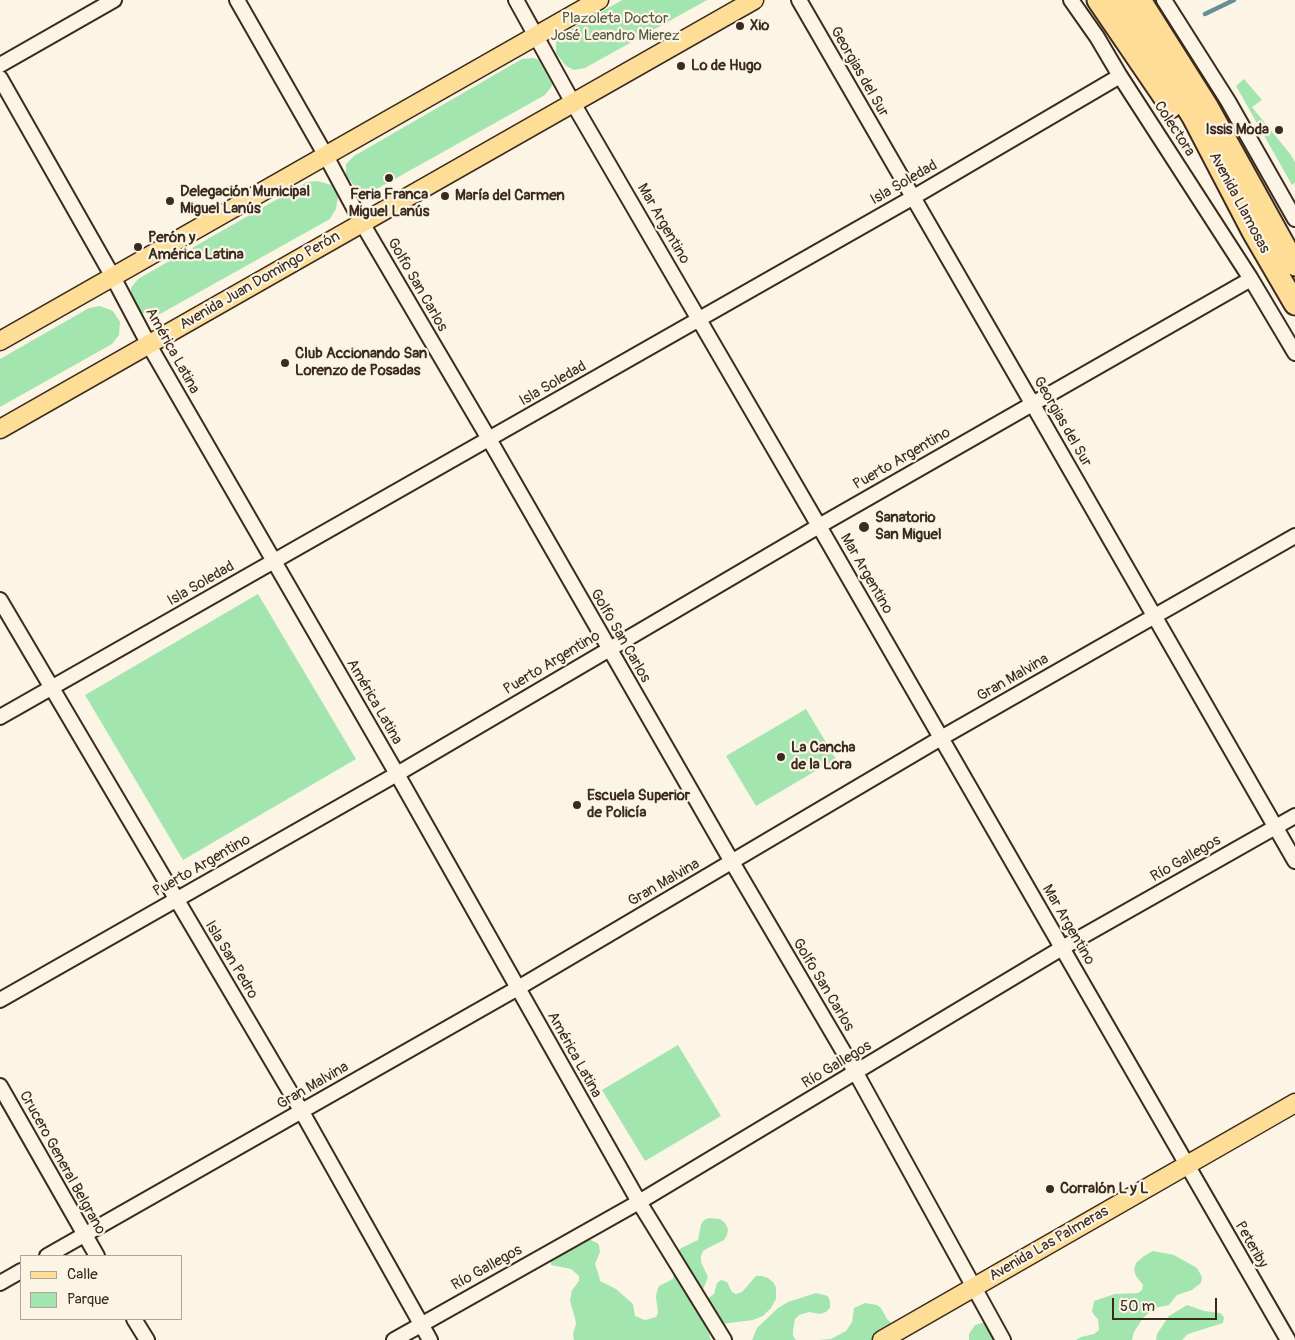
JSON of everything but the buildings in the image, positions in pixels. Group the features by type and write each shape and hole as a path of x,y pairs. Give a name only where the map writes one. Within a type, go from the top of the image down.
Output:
{"highway":[{"path":"1098,0 1169,104 1204,138"},
{"name":"Avenida Llamosas","path":"1120,0 1193,117 1253,232 1295,304"},
{"name":"Avenida Llamosas","path":"1150,3 1295,265"}],"main road":[{"path":"0,341 599,0"},
{"name":"Avenida Juan Domingo Perón","path":"0,429 754,0"},
{"name":"Avenida Las Palmeras","path":"882,1340 1295,1103"}],"street":[{"path":"0,65 114,0"},
{"name":"Golfo San Carlos","path":"237,0 362,223 856,1073 1004,1340"},
{"name":"Mar Argentino","path":"516,0 1186,1166"},
{"name":"Georgias del Sur","path":"799,0 1295,861"},
{"name":"Colectora","path":"1071,0 1097,37 1295,353"},
{"path":"1150,3 1224,95 1295,218"},
{"name":"Isla Soledad","path":"0,717 912,198 1120,76"},
{"name":"América Latina","path":"0,78 113,277 148,344 397,774 639,1202 724,1340"},
{"name":"Puerto Argentino","path":"0,1000 397,774 819,526 1250,279"},
{"name":"Gran Malvina","path":"49,1255 518,988 941,738 1295,536"},
{"name":"Isla San Pedro","path":"0,600 302,1112 430,1340"},
{"name":"Río Gallegos","path":"394,1340 639,1202 1062,948 1295,816"},
{"name":"Crucero General Belgrano","path":"0,1086 96,1255"},
{"name":"Peteriby","path":"1186,1166 1288,1340"},
{"path":"0,1283 20,1272"},
{"path":"135,1320 147,1340"}],"green space":[{"name":"Plazoleta Doctor José Leandro Mierez","path":"622,0 707,0 585,68 574,70 566,66 556,53 556,42 564,33"},
{"path":"533,58 546,62 554,73 552,86 545,95 375,190 364,192 356,188 346,175 346,164 354,156 522,59"},
{"path":"1244,79 1262,100 1252,107 1295,162 1295,183 1292,185 1236,86"},
{"path":"318,181 331,185 338,197 336,209 330,219 160,314 148,315 140,312 131,299 131,288 138,279 307,182"},
{"path":"100,306 113,311 120,322 119,335 112,344 0,407 0,359 89,308"},
{"path":"258,594 356,759 183,860 85,695"},
{"name":"La Cancha de la Lora","path":"806,709 836,759 756,806 726,756"},
{"path":"678,1045 721,1116 645,1161 602,1090"},
{"path":"709,1218 720,1219 728,1229 724,1240 703,1251 701,1256 701,1262 708,1277 702,1292 700,1309 711,1340 574,1340 573,1334 576,1324 570,1301 572,1290 579,1281 579,1276 571,1269 551,1265 551,1256 581,1239 597,1243 600,1252 595,1264 600,1281 616,1289 633,1304 635,1316 645,1320 656,1317 658,1313 657,1291 659,1286 673,1279 678,1252 681,1248 698,1240 701,1224"},
{"path":"1153,1251 1174,1255 1197,1268 1202,1277 1201,1283 1192,1290 1177,1295 1169,1305 1155,1308 1151,1311 1143,1318 1134,1332 1132,1340 1076,1340 1094,1334 1099,1330 1098,1319 1092,1311 1094,1301 1115,1294 1138,1293 1142,1290 1143,1285 1134,1270 1136,1263"},
{"path":"756,1276 768,1278 776,1287 776,1299 771,1308 763,1316 753,1320 722,1324 706,1300 714,1294 717,1283 721,1280 727,1282 732,1292 736,1294 742,1292"},
{"path":"816,1293 828,1296 830,1308 820,1314 809,1312 799,1315 795,1319 793,1331 793,1336 796,1340 752,1340 757,1328 778,1308 788,1302"},
{"path":"865,1303 877,1305 881,1308 891,1323 893,1329 887,1340 819,1340 831,1339 846,1331 852,1322 854,1308"},
{"path":"1187,1305 1204,1311 1220,1313 1224,1317 1223,1323 1188,1334 1182,1340 1156,1340 1157,1334 1169,1316"},
{"path":"986,1322 1006,1340 969,1340 969,1334 975,1325"}],"waterway":[{"path":"1205,14 1234,0"}],"place":[{"name":"Xio","path":"740,26"},
{"name":"Lo de Hugo","path":"681,66"},
{"name":"Issis Moda","path":"1279,130"},
{"name":"Feria Franca Miguel Lanús","path":"389,178"},
{"name":"María del Carmen","path":"445,196"},
{"name":"Delegación Municipal Miguel Lanús","path":"170,201"},
{"name":"Perón y América Latina","path":"138,247"},
{"name":"Club Accionando San Lorenzo de Posadas","path":"285,363"},
{"name":"Sanatorio San Miguel","path":"864,527"},
{"name":"La Cancha de la Lora","path":"781,757"},
{"name":"Escuela Superior de Policía","path":"577,805"},
{"name":"Corralón L y L","path":"1050,1189"}]}
